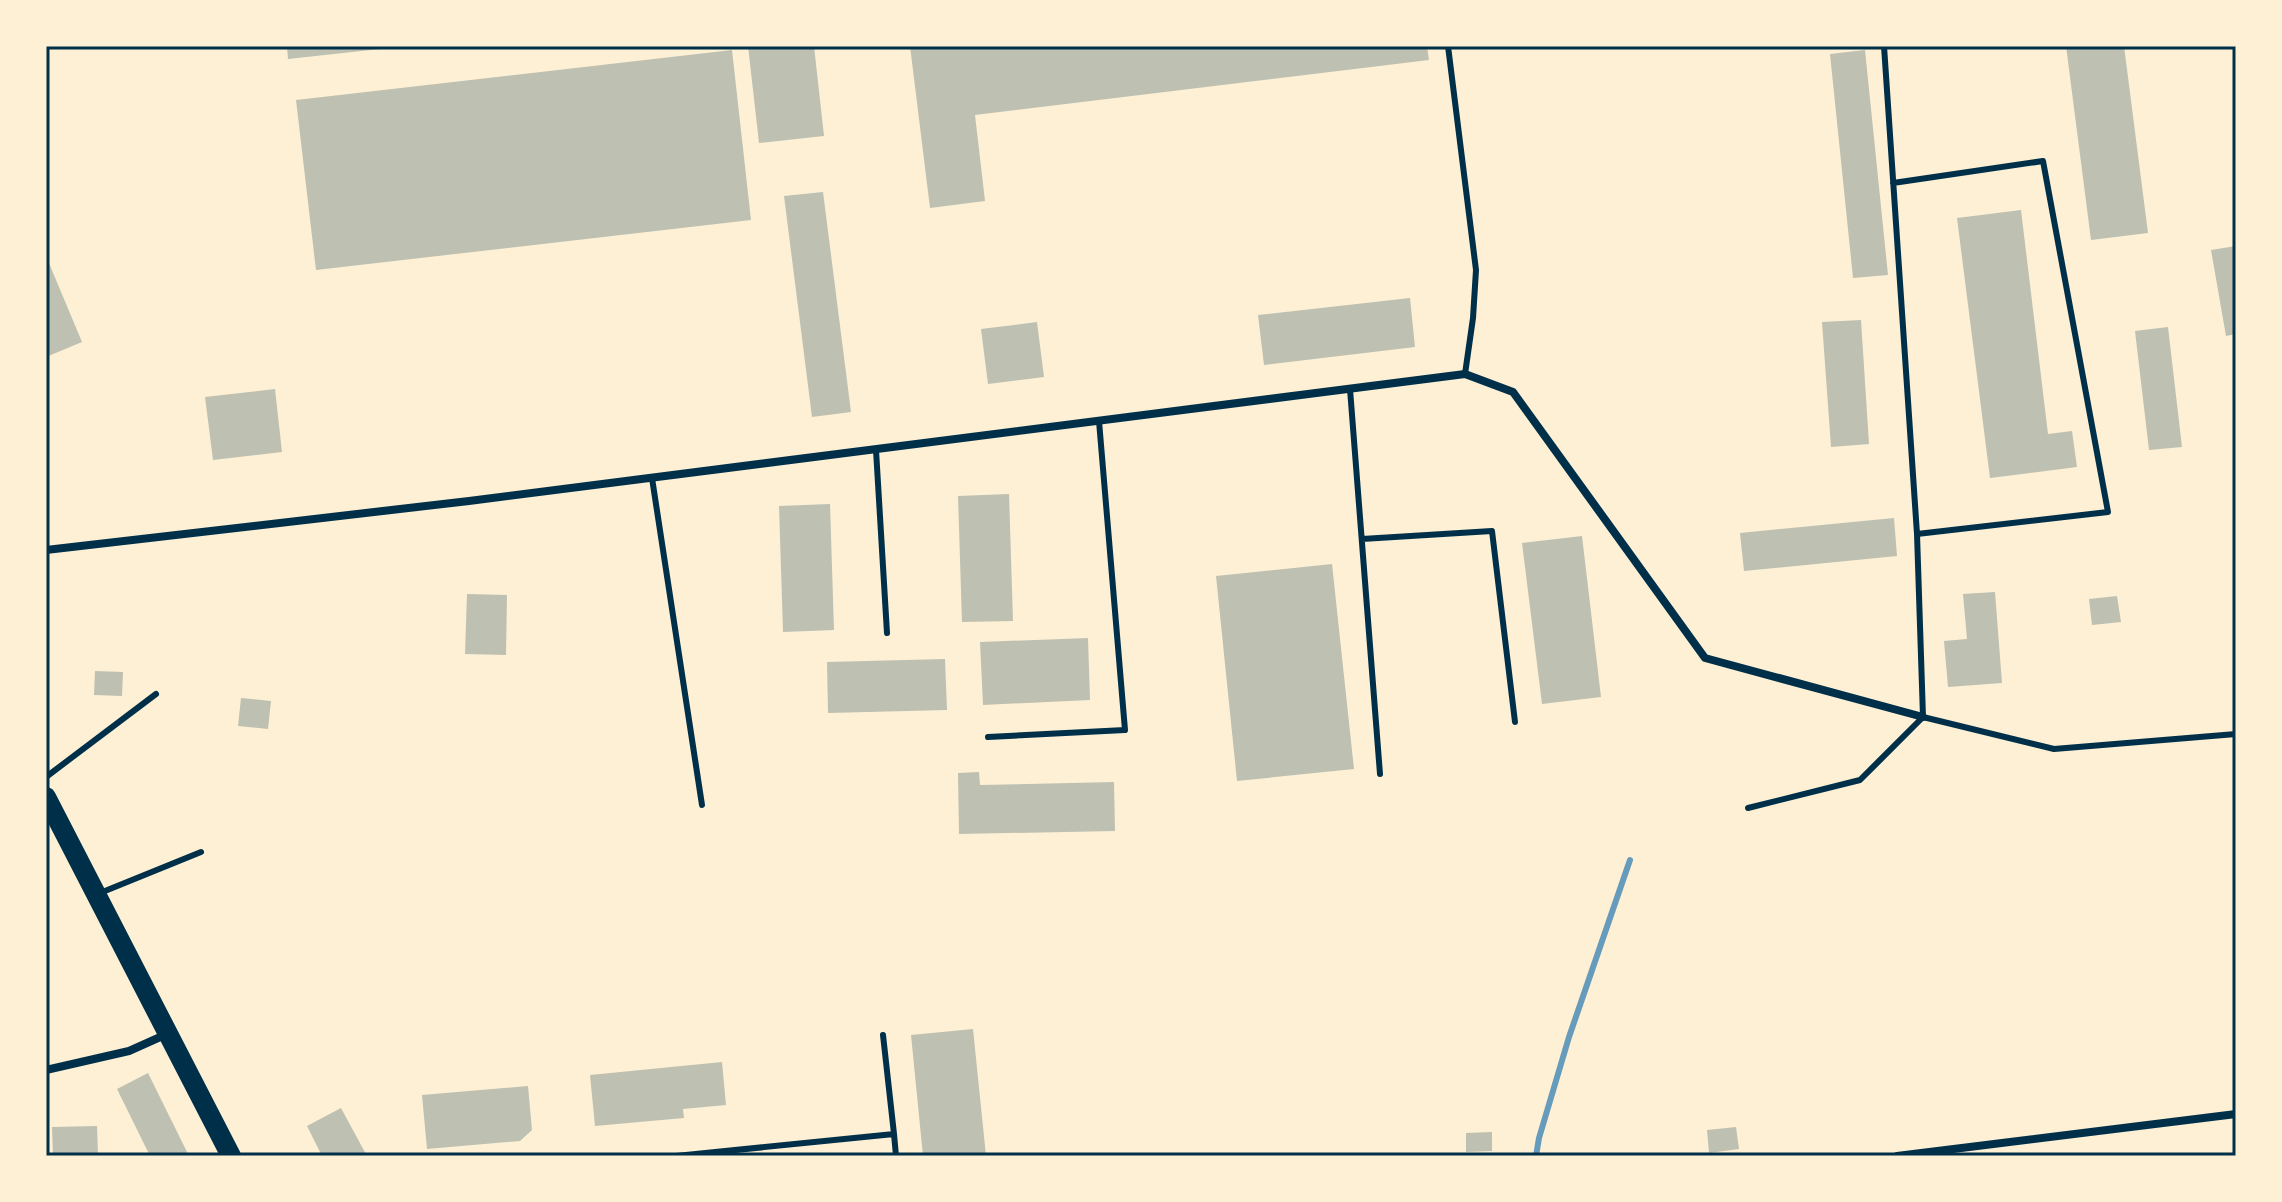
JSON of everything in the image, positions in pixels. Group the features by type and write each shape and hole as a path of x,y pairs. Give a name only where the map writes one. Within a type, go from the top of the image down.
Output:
{"main road":[{"path":"46,797 231,1156"}],"street":[{"path":"46,550 652,478 1465,374 1513,392 1705,658 1923,717"},
{"path":"46,1070 129,1051 168,1033"},
{"path":"1897,1156 2236,1114"}],"lane":[{"path":"1448,46 1476,270 1465,374"},
{"path":"1748,808 1860,780 1923,717 1917,534 1884,46"},
{"path":"1893,183 2043,161 2108,512 1917,534"},
{"path":"1350,389 1380,774"},
{"path":"988,737 1125,730 1099,421"},
{"path":"876,450 887,633"},
{"path":"652,478 702,805"},
{"path":"1362,539 1492,531 1515,722"},
{"path":"46,777 156,694"},
{"path":"1923,717 2054,749 2236,734"},
{"path":"96,895 201,852"},
{"path":"883,1035 896,1156"},
{"path":"676,1156 894,1134"}],"building":[{"path":"287,46 388,46 389,48 288,59"},
{"path":"748,46 814,46 824,136 759,143"},
{"path":"910,46 1427,46 1429,60 975,115 985,201 930,208"},
{"path":"2066,46 2124,46 2148,233 2091,240"},
{"path":"732,50 751,220 316,270 296,100"},
{"path":"1865,50 1888,275 1853,278 1830,54"},
{"path":"823,192 851,412 812,417 784,196"},
{"path":"2021,210 2048,434 2072,431 2077,467 1990,478 1957,218"},
{"path":"2236,246 2236,334 2226,336 2211,250"},
{"path":"46,256 82,342 46,357"},
{"path":"1410,298 1415,347 1264,365 1258,315"},
{"path":"1861,320 1869,444 1831,447 1822,322"},
{"path":"1037,322 1044,377 988,384 981,329"},
{"path":"2168,327 2182,447 2149,450 2135,331"},
{"path":"275,389 282,452 213,460 205,397"},
{"path":"1009,494 1013,621 962,622 958,496"},
{"path":"830,504 834,630 783,632 779,506"},
{"path":"1894,518 1897,556 1744,571 1740,533"},
{"path":"1582,536 1601,697 1542,704 1522,543"},
{"path":"1332,564 1354,769 1237,781 1216,576"},
{"path":"1995,592 2002,683 1948,687 1944,641 1967,639 1963,594"},
{"path":"467,594 507,595 506,655 465,654"},
{"path":"2117,596 2121,622 2092,625 2089,599"},
{"path":"1088,638 1090,700 983,705 980,642"},
{"path":"945,659 947,710 828,713 827,662"},
{"path":"95,671 123,672 122,696 94,695"},
{"path":"241,698 271,701 268,729 238,726"},
{"path":"979,772 980,785 1114,782 1115,831 959,834 958,773"},
{"path":"973,1029 986,1156 923,1156 911,1035"},
{"path":"722,1062 726,1105 683,1109 684,1118 595,1126 590,1075"},
{"path":"148,1073 189,1156 150,1156 117,1089"},
{"path":"528,1086 532,1130 520,1141 427,1149 422,1095"},
{"path":"341,1108 367,1156 322,1156 307,1126"},
{"path":"97,1126 98,1156 53,1156 52,1127"},
{"path":"1736,1127 1739,1149 1709,1153 1707,1130"},
{"path":"1492,1132 1492,1151 1466,1152 1466,1133"}],"waterway":[{"path":"1536,1156 1569,1037 1630,860"}]}
